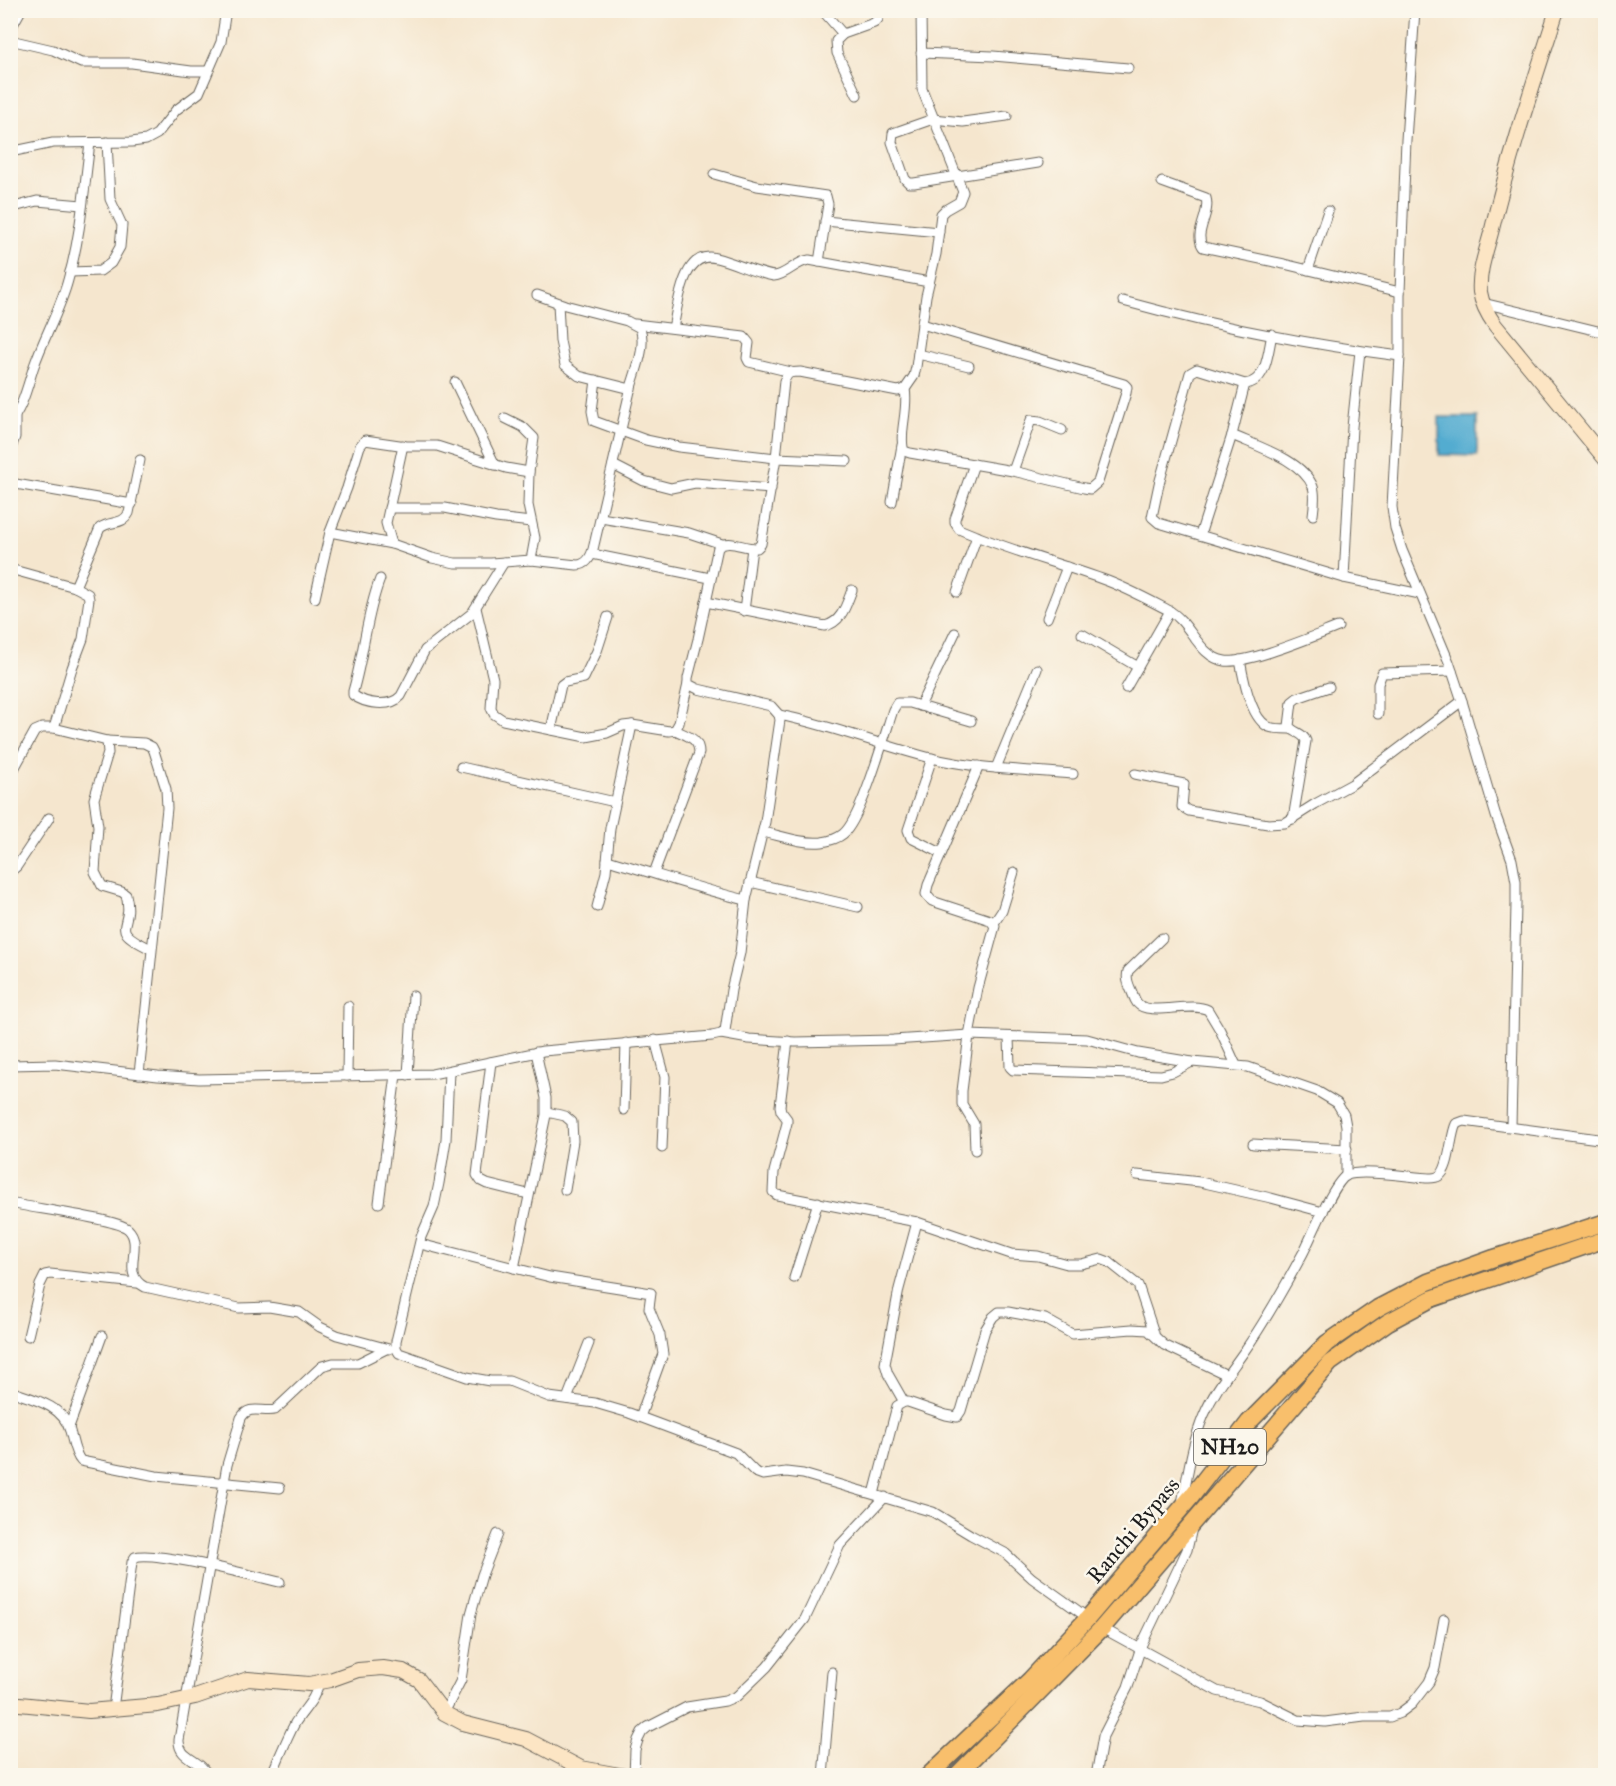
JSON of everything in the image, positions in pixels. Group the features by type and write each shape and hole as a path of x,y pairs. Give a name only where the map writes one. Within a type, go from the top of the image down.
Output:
{"highway":[{"name":"Ranchi Bypass","path":"928,1776 1030,1680 1088,1618 1181,1509 1249,1422 1327,1343 1370,1314 1428,1282 1494,1257 1605,1222"},
{"name":"Ranchi Bypass","path":"956,1776 1102,1629 1330,1363 1388,1322 1431,1299 1605,1239"}],"street":[{"path":"10,30 21,10"},
{"path":"10,152 47,144 146,140 157,134 176,110 199,93 221,42 226,10"},
{"path":"822,10 843,34"},
{"path":"857,95 837,53 836,41 843,34 874,23 878,19 879,10"},
{"path":"537,295 635,324 744,337 749,343 747,358 749,362 875,388 898,391 905,389 914,376 941,214 962,198 963,192 922,89 921,10"},
{"path":"1027,10 1041,10"},
{"path":"1415,10 1406,140 1400,356 1392,507 1402,550 1452,671 1496,816 1512,860 1516,882 1511,1127"},
{"path":"1557,10 1500,191 1480,280 1483,303 1495,325 1605,460"},
{"path":"10,40 47,48 81,63 132,63 207,71"},
{"path":"921,53 993,56 1128,68"},
{"path":"1007,116 963,122 933,119 893,134 892,141 905,178 909,183 914,183 1038,163"},
{"path":"70,272 100,271 111,263 120,247 122,225 110,199 107,142"},
{"path":"10,452 15,437 13,419 56,315 70,272 90,143"},
{"path":"714,174 757,186 826,196 828,204 819,262"},
{"path":"1162,182 1206,198 1208,208 1199,237 1203,248 1400,292"},
{"path":"10,208 37,201 82,205"},
{"path":"1308,270 1328,211"},
{"path":"825,221 939,232"},
{"path":"673,328 684,279 690,268 703,258 716,258 774,276 780,275 802,261 929,282"},
{"path":"1123,301 1198,320 1360,351 1400,356"},
{"path":"558,303 560,341 565,365 570,371 579,376 631,389"},
{"path":"1483,303 1605,333"},
{"path":"330,532 392,544 432,558 455,563 531,560 581,565 592,554 622,430 642,340 640,328 635,324"},
{"path":"902,445 904,451 910,453 1013,471 1084,489 1095,486 1100,478 1127,387 1120,382 922,324"},
{"path":"1272,334 1262,374 1258,381 1245,384 1197,369 1190,373 1152,517 1159,523 1344,578 1420,594"},
{"path":"1344,578 1352,427 1360,351"},
{"path":"918,354 969,366"},
{"path":"601,518 681,532 722,544 757,548 763,538 771,489 784,381 791,372"},
{"path":"596,381 592,411 594,421 599,425 622,430 665,445 776,458 847,461"},
{"path":"455,382 495,465"},
{"path":"1200,535 1232,435 1245,384"},
{"path":"892,502 907,410 905,389"},
{"path":"505,418 523,427 534,438 529,472 528,505 536,538 531,560"},
{"path":"1013,471 1031,420 1040,421 1062,430"},
{"path":"1232,435 1286,459 1298,469 1313,487 1313,515"},
{"path":"315,598 330,532 362,443 370,440 403,445 437,446 495,465 529,472"},
{"path":"392,544 386,523 403,445"},
{"path":"75,587 100,528 125,519 132,504 140,460"},
{"path":"974,464 955,523 959,529 1112,582 1170,611 1183,621 1207,652 1223,661 1240,660 1265,653 1338,627"},
{"path":"613,465 644,481 671,488 695,483 771,489"},
{"path":"10,483 132,504"},
{"path":"389,508 437,507 531,522"},
{"path":"957,592 977,536"},
{"path":"675,730 679,723 688,684 715,556 718,547 722,544"},
{"path":"744,611 752,548"},
{"path":"592,554 710,578"},
{"path":"380,579 370,608 353,691 353,695 358,699 379,703 398,700 407,688 425,650 466,619 476,608 504,562"},
{"path":"1047,618 1067,567"},
{"path":"10,569 75,587 88,594 89,607 82,639 54,728"},
{"path":"706,602 825,626 838,619 852,590"},
{"path":"476,608 493,679 491,708 494,714 503,720 586,737 632,725 675,730 696,740 699,753 654,873"},
{"path":"1126,688 1170,611"},
{"path":"551,730 561,685 584,678 597,651 608,617"},
{"path":"921,706 955,633"},
{"path":"1082,634 1138,667"},
{"path":"1240,660 1246,692 1261,721 1272,728 1290,729 1303,735 1306,741 1293,819"},
{"path":"996,768 1037,669"},
{"path":"1378,714 1378,684 1382,674 1452,671"},
{"path":"688,684 698,689 771,706 779,715 825,725 932,758 996,768 1073,774"},
{"path":"1290,729 1288,722 1290,707 1294,699 1329,687"},
{"path":"763,832 812,842 823,842 844,833 855,816 892,710 897,703 902,701 971,721"},
{"path":"1135,774 1181,782 1184,788 1182,807 1189,811 1277,825 1293,819 1352,784 1462,701"},
{"path":"721,1034 726,1031 731,990 740,953 746,900 763,832 780,728 779,715"},
{"path":"597,907 606,872 610,828 632,725"},
{"path":"10,776 35,731 42,728 54,728 107,741 144,743 152,747 166,789 167,808 139,1074"},
{"path":"107,741 108,753 94,799 98,826 95,872 102,886 126,895 128,906 125,934 151,949"},
{"path":"932,758 908,835 941,853"},
{"path":"979,766 927,885 926,894 928,898 994,922"},
{"path":"461,767 615,802"},
{"path":"10,872 20,862 49,818"},
{"path":"607,860 700,889 746,900"},
{"path":"975,1150 974,1124 962,1104 969,1035 994,922 1005,903 1014,872"},
{"path":"750,882 858,907"},
{"path":"1162,938 1128,971 1127,981 1135,999 1140,1006 1145,1008 1194,1006 1208,1010 1236,1065"},
{"path":"408,1075 413,996"},
{"path":"347,1076 348,1006"},
{"path":"10,1065 46,1063 199,1079 396,1076 432,1074 536,1052 721,1034 749,1039 788,1041 893,1041 969,1035 1087,1039 1138,1053 1192,1062 1236,1065 1278,1076 1328,1096 1337,1103 1344,1115 1347,1149 1346,1176"},
{"path":"1009,1037 1008,1062 1013,1070 1161,1076 1192,1062"},
{"path":"655,1040 664,1077 662,1148"},
{"path":"788,1041 780,1106 787,1123 774,1172 773,1192 777,1195 917,1222 1011,1254 1038,1256 1068,1264 1081,1264 1101,1259 1109,1262 1138,1285 1154,1333 1164,1345 1227,1375"},
{"path":"624,1110 626,1043"},
{"path":"514,1268 547,1112 536,1052"},
{"path":"491,1062 477,1175 487,1184 528,1194"},
{"path":"399,1353 396,1341 420,1245 434,1206 445,1151 449,1071"},
{"path":"380,1203 396,1076"},
{"path":"547,1112 566,1116 572,1122 573,1141 565,1190"},
{"path":"1181,1509 1195,1439 1205,1413 1227,1375 1275,1303 1339,1183 1346,1176 1359,1173 1429,1178 1439,1176 1444,1170 1456,1124 1464,1121 1605,1140"},
{"path":"1252,1144 1347,1149"},
{"path":"1137,1175 1200,1182 1323,1212"},
{"path":"794,1278 818,1202"},
{"path":"10,1203 119,1224 128,1228 132,1235 133,1272 137,1283"},
{"path":"917,1222 899,1289 885,1364 904,1402 946,1416 957,1417 961,1411 985,1330 999,1312 1045,1319 1072,1334 1141,1329 1154,1333"},
{"path":"420,1245 550,1277 651,1293 649,1308 660,1335 663,1354 640,1417"},
{"path":"28,1336 40,1285 45,1275 50,1274 137,1283 145,1287 239,1308 269,1307 299,1312 336,1335 399,1353 467,1377 490,1381 510,1381 549,1397 595,1403 640,1417 736,1453 755,1472 762,1475 794,1472 933,1512 997,1548 1032,1578 1088,1618"},
{"path":"69,1427 102,1336"},
{"path":"567,1399 589,1343"},
{"path":"208,1776 203,1767 181,1752 178,1747 223,1483 241,1418 246,1411 254,1409 275,1410 322,1366 333,1363 358,1363 386,1349"},
{"path":"10,1391 55,1409 64,1417 81,1461 156,1476 280,1488"},
{"path":"874,1494 897,1406 904,1402"},
{"path":"634,1776 635,1750 638,1740 648,1727 687,1707 726,1701 737,1696 767,1666 805,1619 840,1545 885,1497"},
{"path":"1096,1776 1103,1737 1128,1687 1140,1648 1187,1550 1194,1522"},
{"path":"444,1713 461,1680 471,1614 482,1575 498,1534"},
{"path":"113,1709 132,1562 135,1557 148,1555 208,1565 280,1582"},
{"path":"1102,1629 1217,1691 1260,1701 1298,1720 1325,1722 1364,1717 1390,1717 1412,1704 1429,1682 1435,1668 1444,1618"},
{"path":"10,1703 76,1710 113,1709 187,1700 248,1679 298,1684 320,1682 366,1668 403,1671 419,1680 444,1713 474,1726 526,1739 581,1768 625,1776"},
{"path":"823,1776 832,1672"},
{"path":"271,1776 290,1734 315,1697 320,1682"}],"water":[{"path":"1439,417 1477,417 1477,456 1439,455"}]}
